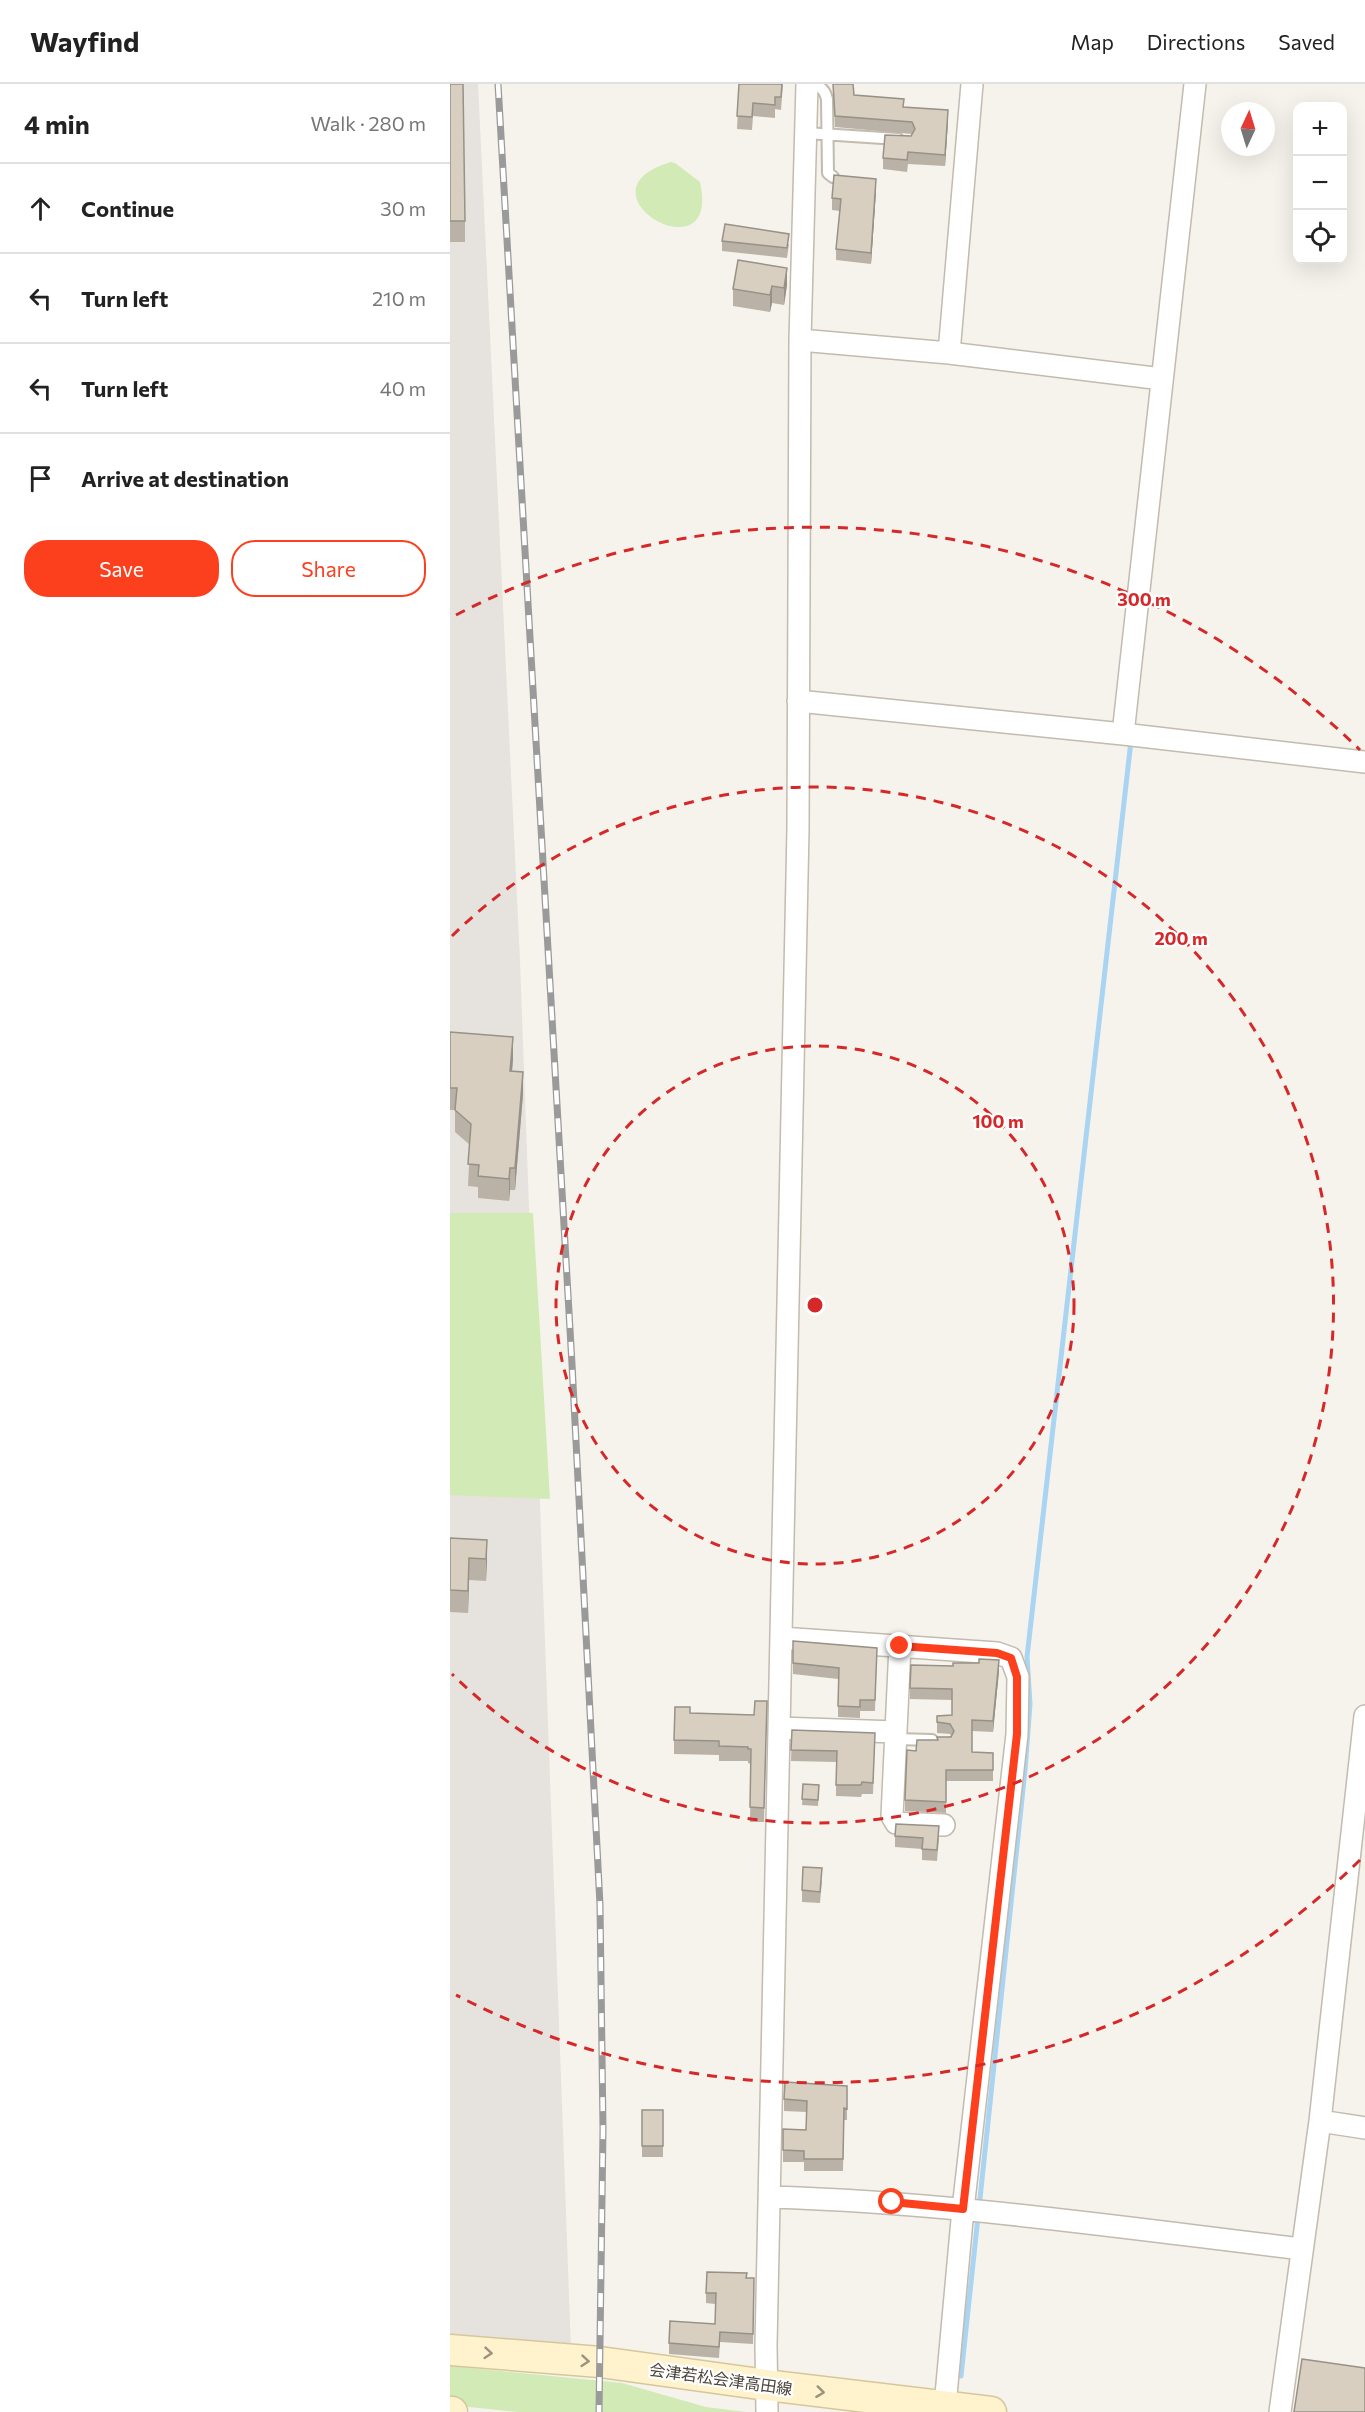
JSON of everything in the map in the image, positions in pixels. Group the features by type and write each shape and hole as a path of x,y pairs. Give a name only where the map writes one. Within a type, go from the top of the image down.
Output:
{"main road":[{"name":"会津若松会津高田線","path":"450,2350 600,2362 767,2399 945,2406 992,2412"}],"street":[{"path":"767,2399 769,2197 798,841 800,340 816,134 807,84"},
{"path":"949,353 972,84"},
{"path":"1123,734 1195,84"},
{"path":"800,340 949,353 1162,379"},
{"path":"798,701 1123,734 1365,762"},
{"path":"781,1638 997,1653 1011,1658 1017,1677 1017,1734 963,2209 945,2406"},
{"path":"900,1646 892,1816 896,1822 944,1825"},
{"path":"1280,2412 1320,2121 1365,1716"},
{"path":"779,1728 896,1736"},
{"path":"1320,2121 1365,2128"},
{"path":"769,2197 847,2199 963,2209 1302,2249"}],"lane":[{"path":"833,177 828,173 816,134 908,140"},
{"path":"896,1736 947,1741"}],"shaded area":[{"path":"450,84 478,84 520,961 571,2350 450,2338"}],"green space":[{"path":"671,162 700,182 701,211 690,224 674,227 656,220 641,207 636,192 644,175"},
{"path":"450,1213 533,1213 550,1499 450,1495"},
{"path":"450,2366 622,2383 706,2407 746,2412 518,2412 450,2405"}],"building":[{"path":"450,84 463,84 465,221 450,221"},
{"path":"739,84 782,84 781,97 775,97 775,105 753,103 752,117 737,116"},
{"path":"833,84 853,84 854,95 904,99 903,107 948,110 945,155 908,152 907,160 883,158 885,135 911,136 915,129 912,122 835,116"},
{"path":"834,175 876,179 871,253 836,249 841,199 832,198"},
{"path":"725,224 789,234 787,248 722,241"},
{"path":"738,260 787,268 784,288 772,286 770,295 733,289"},
{"path":"450,1032 513,1037 510,1071 523,1072 515,1168 510,1168 509,1179 478,1176 479,1165 468,1164 471,1124 455,1110 457,1088 450,1088"},
{"path":"450,1538 487,1540 486,1559 469,1558 468,1591 450,1590"},
{"path":"793,1641 877,1648 875,1700 860,1700 860,1707 838,1706 839,1668 793,1663"},
{"path":"979,1659 999,1660 993,1721 972,1720 972,1752 993,1753 993,1770 946,1770 946,1802 905,1800 907,1750 916,1751 917,1740 938,1740 937,1737 951,1737 954,1731 950,1724 937,1722 937,1716 952,1715 952,1689 910,1688 911,1665 953,1666 953,1663 979,1663"},
{"path":"755,1701 767,1701 764,1808 750,1807 751,1749 719,1746 719,1741 674,1740 675,1707 690,1707 690,1713 754,1715"},
{"path":"792,1730 875,1733 873,1783 836,1785 837,1751 791,1750"},
{"path":"803,1784 819,1785 818,1800 802,1799"},
{"path":"896,1824 939,1826 937,1850 922,1849 923,1838 895,1836"},
{"path":"803,1867 822,1868 820,1892 802,1890"},
{"path":"785,2082 847,2086 843,2159 804,2159 804,2151 783,2150 783,2129 806,2130 807,2101 784,2099"},
{"path":"642,2110 663,2110 663,2146 642,2146"},
{"path":"707,2272 747,2273 746,2278 754,2278 753,2334 720,2332 719,2347 669,2343 670,2321 715,2324 716,2293 706,2293"},
{"path":"1302,2359 1365,2368 1365,2412 1294,2412"}],"waterway":[{"path":"979,2208 1025,1770 1030,1704 1027,1657 1131,741"},
{"path":"961,2376 978,2217"}],"railway":[{"path":"498,84 572,1364 600,1905 603,2129 599,2412"}],"route":[{"path":"892,2202 963,2209 1017,1734 1017,1677 1011,1658 997,1653 900,1646"}]}
